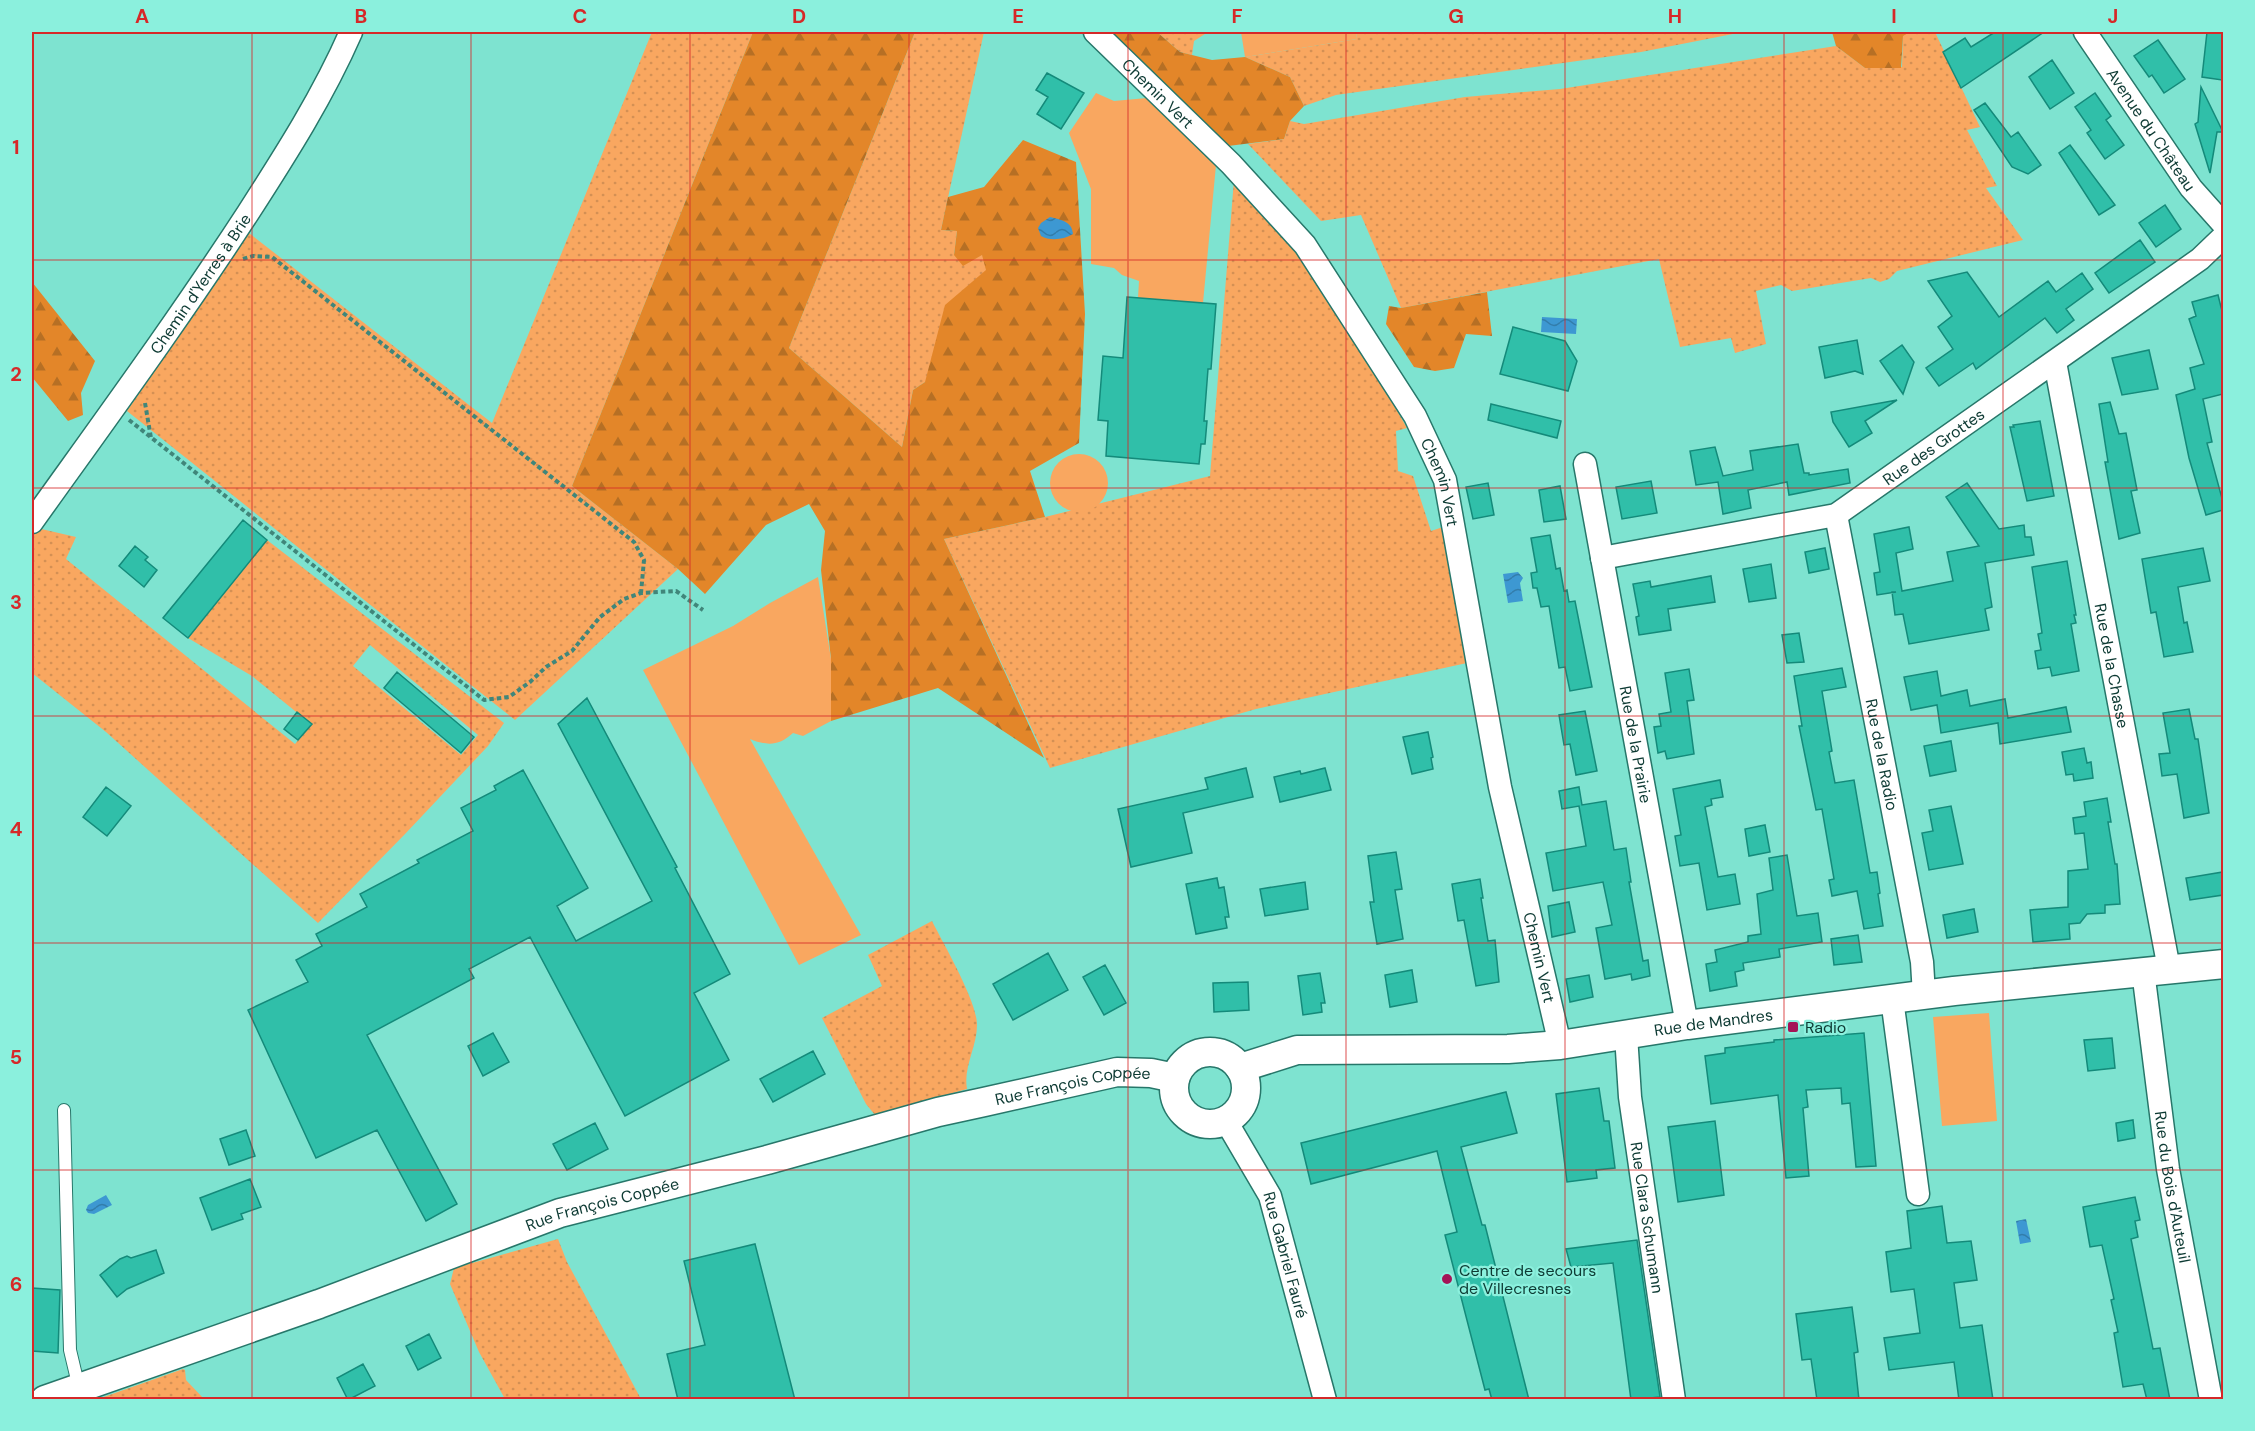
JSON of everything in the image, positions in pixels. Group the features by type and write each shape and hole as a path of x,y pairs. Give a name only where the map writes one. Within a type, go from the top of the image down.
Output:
{"street":[{"name":"Chemin d'Yerres à Brie","path":"32,522 202,284 310,116 351,32"},
{"name":"Chemin Vert","path":"1095,32 1230,164 1305,245 1415,416 1445,480 1500,788 1560,1045"},
{"name":"Avenue du Château","path":"2085,32 2191,188 2223,225"},
{"name":"Rue des Grottes","path":"1602,558 1836,515 2200,259 2223,236"},
{"name":"Rue de la Chasse","path":"2055,362 2156,970"},
{"name":"Rue de la Prairie","path":"1585,464 1687,1025"},
{"name":"Rue de la Radio","path":"1836,515 1922,962 1924,995"},
{"name":"Rue de Mandres","path":"1240,1068 1297,1050 1508,1049 1560,1045 1687,1025 1924,995 2223,964"},
{"name":"Rue du Bois d'Auteuil","path":"2156,970 2168,1169 2211,1400"},
{"path":"1892,999 1918,1194"},
{"name":"Rue Clara Schumann","path":"1626,1035 1630,1097 1674,1400"},
{"path":"1204,1052 1225,1054 1240,1068 1246,1087 1245,1097 1234,1115 1226,1120 1205,1124 1186,1116 1175,1099 1175,1078 1186,1061 1204,1052"},
{"name":"Rue François Coppée","path":"45,1400 308,1308 560,1213 767,1160 938,1112 1117,1072 1151,1073 1175,1078"},
{"name":"Rue Gabriel Fauré","path":"1226,1120 1270,1196 1325,1400"}],"lane":[{"path":"64,1110 70,1350 79,1388"}],"path":[{"path":"241,260 253,256 272,257 634,542 644,560 641,593"},
{"path":"147,397 144,407 151,438"},
{"path":"114,409 484,700 509,697 530,682 546,667 572,651 600,617 624,599 641,593 676,591 703,610"}],"shaded area":[{"path":"652,32 753,32 572,486 678,569 515,720 127,411 249,233 492,423"},
{"path":"915,32 984,32 941,230 957,231 954,255 982,255 1085,314 925,382 913,390 902,447 789,348"},
{"path":"1157,32 1208,32 1194,41 1192,55 1180,52"},
{"path":"1241,32 1356,32 1357,39 1245,57"},
{"path":"1356,32 1743,32 1641,52 1336,95 1304,106 1290,77 1245,57 1357,39"},
{"path":"1909,32 1935,32 1980,127 1967,130 1997,186 1986,188 2023,240 1897,271 1889,279 1880,282 1871,278 1792,291 1781,285 1756,291 1766,344 1735,353 1731,338 1680,347 1659,259 1401,308 1361,215 1321,221 1248,144 1284,139 1290,121 1304,124 1465,97 1560,89 1836,46 1865,68 1902,67 1903,35"},
{"path":"1096,93 1114,101 1147,98 1216,165 1203,303 1138,298 1139,281 1122,275 1114,268 1091,264 1091,189 1069,133"},
{"path":"1234,180 1303,256 1354,336 1407,428 1396,431 1398,471 1413,476 1431,531 1443,527 1467,663 1256,709 1050,768 944,539 1045,517 1210,476"},
{"path":"1073,454 1085,454 1100,462 1108,477 1108,489 1100,504 1085,512 1073,512 1058,504 1050,489 1050,477 1058,462"},
{"path":"37,528 76,537 66,559 295,744 311,724 252,676 188,638 267,540 504,723 488,746 318,923 106,732 32,673 32,536","holes":["370,645 478,735 461,755 353,666"]},
{"path":"818,577 831,659 831,721 803,736 793,733 773,744 750,739 861,935 799,965 643,670 733,626"},
{"path":"932,921 952,958 976,1015 977,1025 967,1073 967,1089 875,1115 866,1104 822,1018 882,986 868,955"},
{"path":"1989,1013 1997,1121 1942,1126 1933,1017"},
{"path":"558,1239 567,1262 641,1399 505,1399 479,1352 450,1284 454,1268"},
{"path":"183,1369 186,1380 204,1399 98,1399"}],"green space":[{"path":"753,32 915,32 789,348 902,447 913,390 925,382 945,305 986,270 982,255 963,266 954,255 957,231 941,230 948,197 984,187 1023,140 1076,162 1085,314 1079,443 1030,471 1045,517 944,539 1044,758 938,688 831,721 831,659 821,570 825,531 809,504 766,525 705,594 678,569 572,486"},
{"path":"1086,32 1157,32 1180,52 1212,60 1245,57 1290,77 1304,106 1290,121 1284,139 1228,146"},
{"path":"1832,32 1907,32 1903,36 1901,68 1865,68 1836,46"},
{"path":"32,282 95,361 81,393 83,415 68,421 32,377"},
{"path":"1487,292 1492,336 1466,334 1454,368 1435,371 1414,367 1386,324 1389,306 1401,308"}],"water":[{"path":"1050,217 1062,220 1071,226 1073,234 1057,239 1041,236 1038,228"},
{"path":"1542,317 1577,319 1576,334 1541,332"},
{"path":"1518,572 1523,578 1520,583 1523,601 1508,603 1503,574"},
{"path":"106,1195 112,1205 94,1214 88,1213 86,1210 88,1205"},
{"path":"2026,1219 2031,1242 2020,1244 2016,1221"}],"building":[{"path":"1995,32 2044,32 1961,88 1943,52 1965,38 1971,47"},
{"path":"2207,32 2223,32 2222,80 2202,77"},
{"path":"2158,40 2185,79 2164,93 2152,75 2149,77 2134,56"},
{"path":"2052,60 2074,93 2050,109 2029,77"},
{"path":"1047,73 1084,93 1061,129 1037,114 1048,97 1036,90"},
{"path":"2201,87 2223,132 2217,132 2210,173 2195,124 2198,122"},
{"path":"2095,93 2111,116 2106,120 2124,145 2105,159 2087,133 2091,130 2075,107"},
{"path":"1985,103 2011,137 2018,132 2041,165 2028,174 2012,167 1974,110"},
{"path":"2070,145 2115,205 2099,215 2059,153"},
{"path":"2165,205 2181,229 2156,247 2139,223"},
{"path":"2140,240 2155,262 2109,293 2095,273"},
{"path":"1967,272 1999,317 2048,281 2056,292 2082,273 2093,289 2066,309 2074,320 2057,333 2045,318 1976,369 1973,363 1939,386 1926,368 1953,349 1938,327 1952,316 1928,281"},
{"path":"2218,295 2223,315 2223,394 2203,399 2212,442 2207,443 2223,502 2223,510 2206,515 2189,458 2176,395 2195,389 2190,368 2204,364 2189,319 2196,316 2192,302"},
{"path":"1127,297 1216,304 1211,369 1208,369 1204,421 1207,421 1205,444 1201,444 1199,464 1106,456 1108,421 1098,420 1103,356 1123,358"},
{"path":"1513,327 1565,341 1577,361 1568,391 1500,374"},
{"path":"1857,340 1863,374 1855,371 1825,378 1819,347"},
{"path":"1902,345 1914,362 1903,394 1880,361"},
{"path":"2149,350 2158,389 2122,395 2112,358"},
{"path":"1897,400 1865,421 1872,433 1849,447 1833,422 1831,412"},
{"path":"2110,402 2119,434 2126,433 2137,490 2131,491 2140,533 2119,539 2105,462 2108,462 2099,404"},
{"path":"1491,404 1561,421 1557,438 1488,420"},
{"path":"2040,421 2054,496 2027,501 2010,427"},
{"path":"1798,444 1804,473 1809,473 1809,475 1848,469 1850,483 1789,495 1787,482 1748,490 1751,508 1723,514 1718,482 1696,485 1690,451 1715,447 1723,476 1753,470 1750,451"},
{"path":"1651,481 1657,513 1622,519 1616,487"},
{"path":"1488,483 1494,515 1473,519 1466,487"},
{"path":"1967,483 1999,529 2024,525 2025,537 2031,537 2034,555 1985,563 1992,607 1985,609 1989,630 1909,644 1903,614 1895,615 1892,593 1877,595 1874,573 1880,572 1874,534 1909,527 1913,549 1896,553 1902,591 1953,581 1947,552 1979,546 1946,497"},
{"path":"1560,486 1566,519 1544,522 1539,490"},
{"path":"243,520 267,540 188,638 163,618"},
{"path":"1550,535 1556,569 1560,568 1564,591 1567,590 1569,602 1575,601 1592,687 1570,691 1565,667 1559,668 1549,606 1541,607 1537,588 1533,588 1531,573 1537,572 1531,538"},
{"path":"135,546 148,557 145,560 157,570 144,587 119,566"},
{"path":"1825,548 1829,569 1809,573 1805,552"},
{"path":"2203,548 2210,581 2178,587 2184,623 2187,622 2193,652 2164,657 2156,612 2151,613 2142,559"},
{"path":"2067,561 2076,615 2074,615 2076,623 2071,624 2079,671 2052,676 2050,667 2038,669 2035,651 2041,650 2038,634 2042,633 2032,567"},
{"path":"1771,564 1776,598 1749,602 1743,569"},
{"path":"1711,576 1715,602 1668,609 1671,630 1639,635 1636,617 1639,616 1633,584 1650,581 1651,587"},
{"path":"1799,633 1804,662 1787,663 1782,635"},
{"path":"1842,668 1846,687 1822,691 1835,783 1854,780 1870,873 1877,872 1883,926 1864,929 1857,891 1832,896 1829,880 1834,879 1822,809 1816,810 1799,726 1802,726 1794,676"},
{"path":"1689,669 1694,700 1687,701 1694,754 1667,759 1665,751 1658,753 1654,727 1661,726 1659,714 1671,712 1665,673"},
{"path":"1937,671 1941,696 1967,690 1970,706 2005,699 2008,718 2066,707 2071,732 2000,744 1998,723 1941,733 1937,705 1911,710 1904,677"},
{"path":"397,672 474,737 461,753 384,688"},
{"path":"587,698 677,867 675,868 730,974 694,993 729,1060 625,1116 530,937 469,969 474,978 367,1035 457,1204 426,1221 377,1130 316,1158 248,1010 308,982 296,960 322,946 316,934 367,907 360,894 419,863 417,860 473,831 461,808 496,790 494,786 523,770 588,888 557,906 576,941 652,901 558,724"},
{"path":"2189,709 2195,739 2198,739 2209,813 2184,818 2177,774 2162,776 2159,754 2170,753 2163,713"},
{"path":"1585,711 1597,771 1576,775 1570,744 1564,745 1559,715"},
{"path":"297,712 312,724 298,740 284,729"},
{"path":"1428,732 1433,769 1412,774 1403,737"},
{"path":"1951,741 1956,771 1930,776 1924,746"},
{"path":"2084,748 2087,763 2091,762 2093,778 2074,781 2073,774 2066,775 2062,752"},
{"path":"1246,768 1253,797 1183,813 1192,853 1131,867 1118,809 1208,789 1205,778"},
{"path":"1325,768 1331,790 1280,802 1274,777"},
{"path":"1720,780 1723,797 1711,799 1712,805 1705,807 1718,877 1735,874 1740,904 1707,910 1699,863 1680,866 1675,836 1681,835 1673,789"},
{"path":"106,787 131,806 107,836 83,817"},
{"path":"1579,787 1582,805 1606,801 1614,850 1626,848 1631,882 1629,882 1643,961 1648,960 1650,976 1632,980 1631,974 1605,979 1596,928 1612,925 1603,882 1553,891 1546,853 1586,846 1579,806 1562,809 1559,791"},
{"path":"2107,798 2111,822 2108,822 2115,864 2117,864 2120,904 2105,905 2105,913 2087,914 2080,923 2069,924 2070,939 2033,942 2030,910 2068,907 2068,871 2088,869 2084,833 2075,834 2073,818 2086,816 2084,802"},
{"path":"1951,806 1963,864 1929,870 1922,833 1933,831 1929,810"},
{"path":"1765,825 1770,852 1749,856 1745,829"},
{"path":"1396,852 1402,889 1395,890 1403,939 1377,944 1370,902 1374,902 1368,856"},
{"path":"1787,855 1797,916 1818,913 1822,942 1779,949 1780,957 1743,963 1744,970 1735,972 1737,986 1710,991 1706,964 1717,962 1715,950 1748,942 1748,936 1761,934 1757,894 1773,890 1769,858"},
{"path":"2223,872 2223,895 2190,900 2186,878"},
{"path":"1217,878 1219,888 1224,887 1229,917 1225,917 1227,928 1196,934 1186,884"},
{"path":"1480,879 1488,941 1495,940 1499,982 1476,986 1464,920 1458,921 1452,884"},
{"path":"1305,882 1308,909 1265,916 1260,889"},
{"path":"1569,902 1575,932 1552,937 1548,906"},
{"path":"1974,909 1978,932 1947,938 1943,915"},
{"path":"1858,935 1862,962 1834,965 1831,939"},
{"path":"1048,953 1068,990 1013,1020 993,984"},
{"path":"1105,965 1126,1003 1104,1015 1083,977"},
{"path":"1412,970 1417,1002 1390,1007 1385,975"},
{"path":"1320,973 1325,1003 1321,1003 1322,1012 1303,1015 1298,976"},
{"path":"1589,975 1593,997 1570,1002 1566,979"},
{"path":"1248,982 1249,1010 1214,1012 1213,983"},
{"path":"493,1033 509,1062 483,1076 468,1046"},
{"path":"1864,1033 1876,1166 1856,1167 1850,1103 1842,1104 1841,1088 1806,1090 1808,1107 1803,1108 1809,1176 1786,1178 1778,1095 1711,1104 1705,1056 1725,1053 1725,1048 1774,1042 1774,1040"},
{"path":"2112,1038 2115,1068 2088,1071 2084,1040"},
{"path":"813,1051 825,1074 773,1102 760,1079"},
{"path":"1599,1088 1604,1121 1609,1121 1615,1168 1596,1170 1597,1178 1567,1182 1556,1094"},
{"path":"1506,1092 1517,1133 1461,1147 1482,1225 1485,1225 1529,1400 1492,1400 1489,1389 1485,1390 1445,1235 1457,1232 1437,1151 1311,1184 1301,1143"},
{"path":"2133,1120 2135,1138 2118,1141 2116,1123"},
{"path":"1715,1121 1724,1195 1678,1202 1668,1127"},
{"path":"595,1123 608,1149 567,1170 553,1144"},
{"path":"246,1130 255,1156 229,1165 220,1139"},
{"path":"250,1179 261,1207 241,1214 243,1219 212,1230 200,1198"},
{"path":"2135,1197 2140,1220 2135,1221 2138,1237 2131,1239 2153,1349 2160,1348 2170,1400 2147,1400 2143,1384 2123,1387 2114,1333 2118,1332 2111,1300 2114,1299 2102,1245 2090,1247 2083,1207"},
{"path":"1942,1206 1947,1243 1971,1241 1977,1280 1954,1283 1960,1328 1982,1325 1993,1400 1959,1400 1954,1362 1889,1370 1884,1338 1920,1333 1914,1289 1891,1292 1886,1252 1911,1248 1907,1211"},
{"path":"1637,1240 1660,1397 1631,1400 1613,1263 1571,1267 1566,1249"},
{"path":"755,1244 795,1400 678,1400 667,1354 705,1345 684,1261"},
{"path":"156,1250 164,1273 127,1289 117,1297 100,1275 120,1259"},
{"path":"32,1288 60,1290 58,1353 32,1351"},
{"path":"1852,1307 1858,1352 1854,1353 1859,1400 1817,1400 1811,1359 1802,1360 1796,1314"},
{"path":"429,1334 441,1358 418,1370 406,1346"},
{"path":"363,1364 375,1386 348,1400 337,1378"}],"place":[{"name":"Radio","path":"1793,1027"},
{"name":"Centre de secours de Villecresnes","path":"1447,1279"}]}
